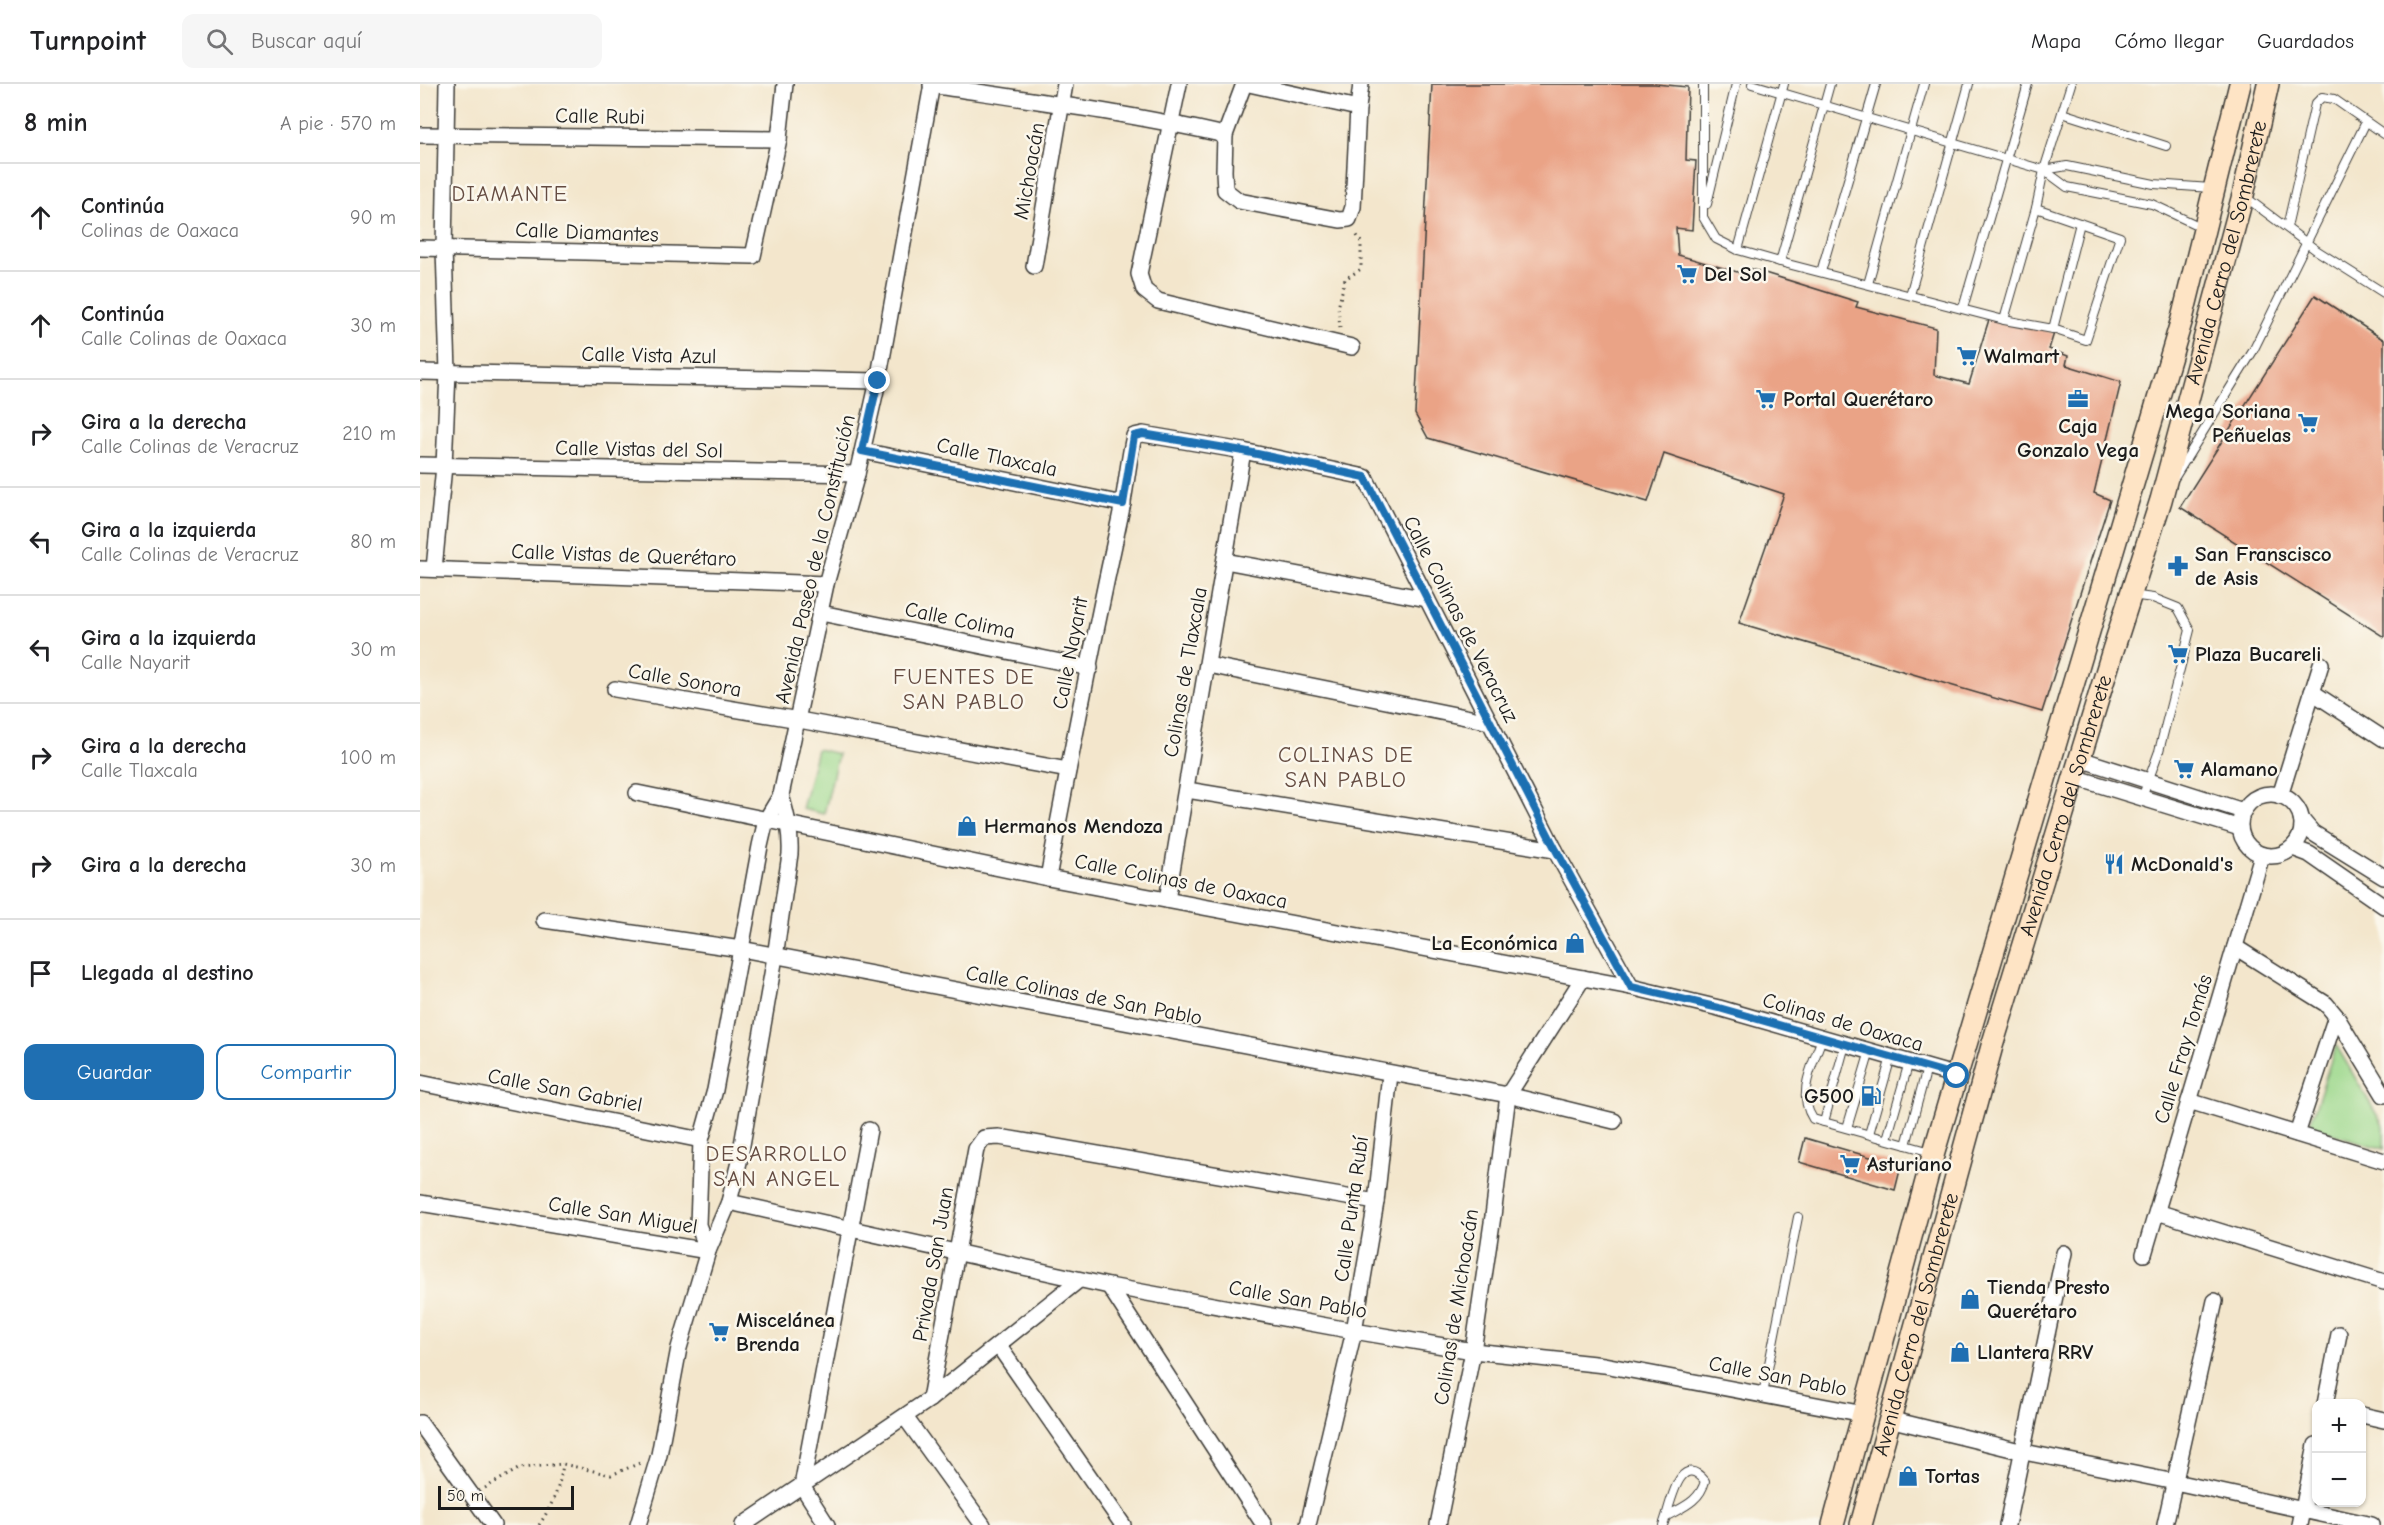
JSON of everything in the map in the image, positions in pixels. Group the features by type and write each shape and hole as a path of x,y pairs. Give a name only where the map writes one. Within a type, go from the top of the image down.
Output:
{"main road":[{"name":"Avenida Cerro del Sombrerete","path":"1833,1525 1934,1152 2178,331 2240,84"},
{"name":"Avenida Cerro del Sombrerete","path":"1861,1525 1992,1046 2130,595 2162,500 2243,195 2268,84"}],"street":[{"path":"427,569 444,466 448,372 444,249 448,135 447,84"},
{"path":"779,139 785,84"},
{"name":"Michoacán","path":"1034,266 1065,84"},
{"path":"1179,84 1139,274 1144,290 1158,301 1352,347"},
{"path":"1244,84 1225,135 1226,190 1239,201 1340,220 1349,219 1353,207 1361,84"},
{"path":"1249,84 1358,108"},
{"path":"932,85 1062,104 1172,123 1225,135"},
{"name":"Avenida Paseo de la Constitución","path":"766,820 781,795 799,720 826,584 857,474 878,381 932,85"},
{"name":"Calle Rubi","path":"420,135 779,139"},
{"name":"Calle Diamantes","path":"420,248 753,256 779,139"},
{"name":"Calle Vista Azul","path":"420,372 878,381"},
{"name":"Calle Colinas de Veracruz","path":"1134,436 1143,434 1243,451 1365,477 1556,850 1631,987"},
{"name":"Calle Nayarit","path":"1048,878 1090,668 1093,640 1123,504 1134,436"},
{"name":"Calle Tlaxcala","path":"862,451 1123,504"},
{"name":"Colinas de Tlaxcala","path":"1167,900 1243,451"},
{"name":"Calle Vistas del Sol","path":"420,465 857,474"},
{"path":"1225,561 1428,599"},
{"name":"Calle Vistas de Querétaro","path":"427,569 826,584"},
{"name":"Calle Colima","path":"821,613 1090,668"},
{"path":"2280,796 2321,664"},
{"path":"1208,665 1490,722"},
{"name":"Calle Sonora","path":"615,689 799,720 1068,770"},
{"path":"2312,692 2384,739"},
{"path":"2077,768 2148,780 2243,811"},
{"path":"2077,768 2142,799 2240,828"},
{"path":"1186,790 1556,850"},
{"name":"Calle Colinas de Oaxaca","path":"637,793 1048,878 1631,987 1719,1008"},
{"path":"2270,794 2280,796 2290,801 2297,809 2302,830 2299,840 2283,854 2262,855 2249,848 2243,839 2240,828 2243,811 2259,796 2270,794"},
{"name":"Avenida Paseo de la Constitución","path":"638,1525 659,1455 679,1348 708,1251 729,1202 739,1162 775,957 790,854 789,823 781,795"},
{"path":"2301,819 2313,832 2384,877"},
{"name":"Calle San Miguel","path":"708,1251 698,1225 701,1140 715,1090 766,820"},
{"path":"2292,848 2308,854 2384,906"},
{"name":"Calle Fray Tomás","path":"2144,1254 2262,855"},
{"name":"Calle Colinas de San Pablo","path":"544,920 741,950 1508,1095 1614,1121"},
{"path":"2235,947 2326,1004 2336,1016 2384,1095"},
{"path":"1508,1095 1583,978"},
{"name":"Colinas de Oaxaca","path":"1719,1008 1957,1076"},
{"path":"2297,1134 2336,1016"},
{"name":"Calle Punta Rubí","path":"1308,1525 1354,1332 1376,1202 1390,1074"},
{"name":"Calle San Gabriel","path":"420,1083 701,1140"},
{"name":"Colinas de Michoacán","path":"1438,1525 1473,1351 1508,1095"},
{"path":"2189,1101 2384,1161"},
{"path":"827,1525 802,1486 869,1130"},
{"name":"Privada San Juan","path":"930,1399 955,1252 976,1149 984,1138 999,1137 1376,1202"},
{"name":"Calle San Pablo","path":"729,1202 1079,1280 1354,1332 1473,1351 1604,1365 1864,1414"},
{"name":"Calle San Miguel","path":"420,1203 708,1251"},
{"path":"2157,1212 2384,1282"},
{"path":"2007,1525 2064,1253"},
{"path":"743,1525 930,1399 1079,1280"},
{"path":"1109,1286 1264,1525"},
{"path":"2166,1525 2215,1301"},
{"path":"2326,1399 2339,1334"},
{"path":"998,1345 1123,1525"},
{"path":"2366,1416 2384,1420"},
{"path":"905,1417 983,1525"},
{"path":"1889,1419 2024,1452 2175,1482 2301,1518 2372,1525"},
{"path":"420,1423 492,1525"},
{"path":"2301,1518 2314,1453"}],"lane":[{"path":"1703,84 1703,217 1716,239 1738,250 2004,320 2053,329 2086,340 2120,237 2036,208"},
{"path":"1703,217 1736,84"},
{"path":"1752,84 1782,88 1824,105 2044,170 2067,187 2152,204 2204,228"},
{"path":"1780,262 1830,84"},
{"path":"1821,272 1876,84"},
{"path":"1868,284 1924,84"},
{"path":"1910,295 1969,84"},
{"path":"1963,308 2028,84"},
{"path":"2004,320 2036,208 2044,170 2071,84"},
{"path":"1738,250 1782,88"},
{"path":"2287,227 2315,104 2322,97 2334,99 2384,134"},
{"path":"2062,113 2166,146"},
{"path":"2162,500 2253,351 2366,123"},
{"path":"2044,170 2067,166 2154,184 2214,188"},
{"path":"2243,195 2306,243 2384,293"},
{"path":"2053,329 2080,223"},
{"path":"2130,595 2153,598 2178,608 2190,630 2159,751 2142,799"},
{"path":"1822,1038 1804,1092 1813,1119 1934,1152"},
{"path":"1824,1122 1845,1045"},
{"path":"1847,1128 1870,1051"},
{"path":"1869,1134 1891,1057"},
{"path":"1887,1139 1909,1062"},
{"path":"1906,1145 1927,1068"},
{"path":"1763,1394 1798,1217"},
{"path":"1664,1525 1676,1481 1684,1474 1692,1472 1700,1475 1705,1481 1702,1492 1667,1516"}],"path":[{"path":"1349,219 1361,242 1360,269 1345,279 1338,308 1341,335 1352,347"},
{"path":"473,1495 520,1468 564,1464 611,1475 659,1455"},
{"path":"539,1525 549,1510 560,1483 564,1464"}],"green space":[{"path":"817,749 838,754 824,814 802,809"},
{"path":"2336,1045 2384,1127 2384,1149 2309,1127"}],"building":[{"name":"Portal Querétaro","path":"1432,84 1655,84 1688,87 1686,160 1696,161 1692,230 1676,228 1678,255 1744,274 1749,268 1858,302 1856,307 1936,328 1934,375 1969,384 1991,313 2054,333 2049,349 2068,356 2066,365 2121,382 2094,493 2110,500 2042,712 1739,623 1784,494 1664,454 1648,502 1428,438 1415,414"},
{"name":"Mega Soriana Peñuelas","path":"2315,295 2384,340 2384,637 2180,507"},
{"name":"Asturiano","path":"1805,1138 1901,1166 1895,1190 1799,1162"}],"place":[{"name":"Del Sol","path":"1687,274"},
{"name":"Walmart","path":"1967,356"},
{"name":"Portal Querétaro","path":"1766,399"},
{"name":"Caja Gonzalo Vega","path":"2078,399"},
{"name":"Mega Soriana Peñuelas","path":"2308,423"},
{"name":"San Franscisco de Asis","path":"2178,566"},
{"name":"Plaza Bucareli","path":"2178,654"},
{"name":"Alamano","path":"2184,769"},
{"name":"Hermanos Mendoza","path":"967,826"},
{"name":"McDonald's","path":"2114,864"},
{"name":"La Económica","path":"1575,943"},
{"name":"G500","path":"1871,1096"},
{"name":"Asturiano","path":"1850,1164"},
{"name":"Tienda Presto Querétaro","path":"1970,1299"},
{"name":"Miscelánea Brenda","path":"719,1332"},
{"name":"Llantera RRV","path":"1960,1352"},
{"name":"Tortas","path":"1908,1476"}],"district":[{"name":"DIAMANTE","path":"510,193"},
{"name":"FUENTES DE SAN PABLO","path":"964,688"},
{"name":"COLINAS DE SAN PABLO","path":"1346,766"},
{"name":"DESARROLLO SAN ANGEL","path":"777,1166"}],"route":[{"path":"878,381 862,451 1123,504 1134,436 1143,434 1243,451 1365,477 1556,850 1631,987 1719,1008 1957,1076"}]}
